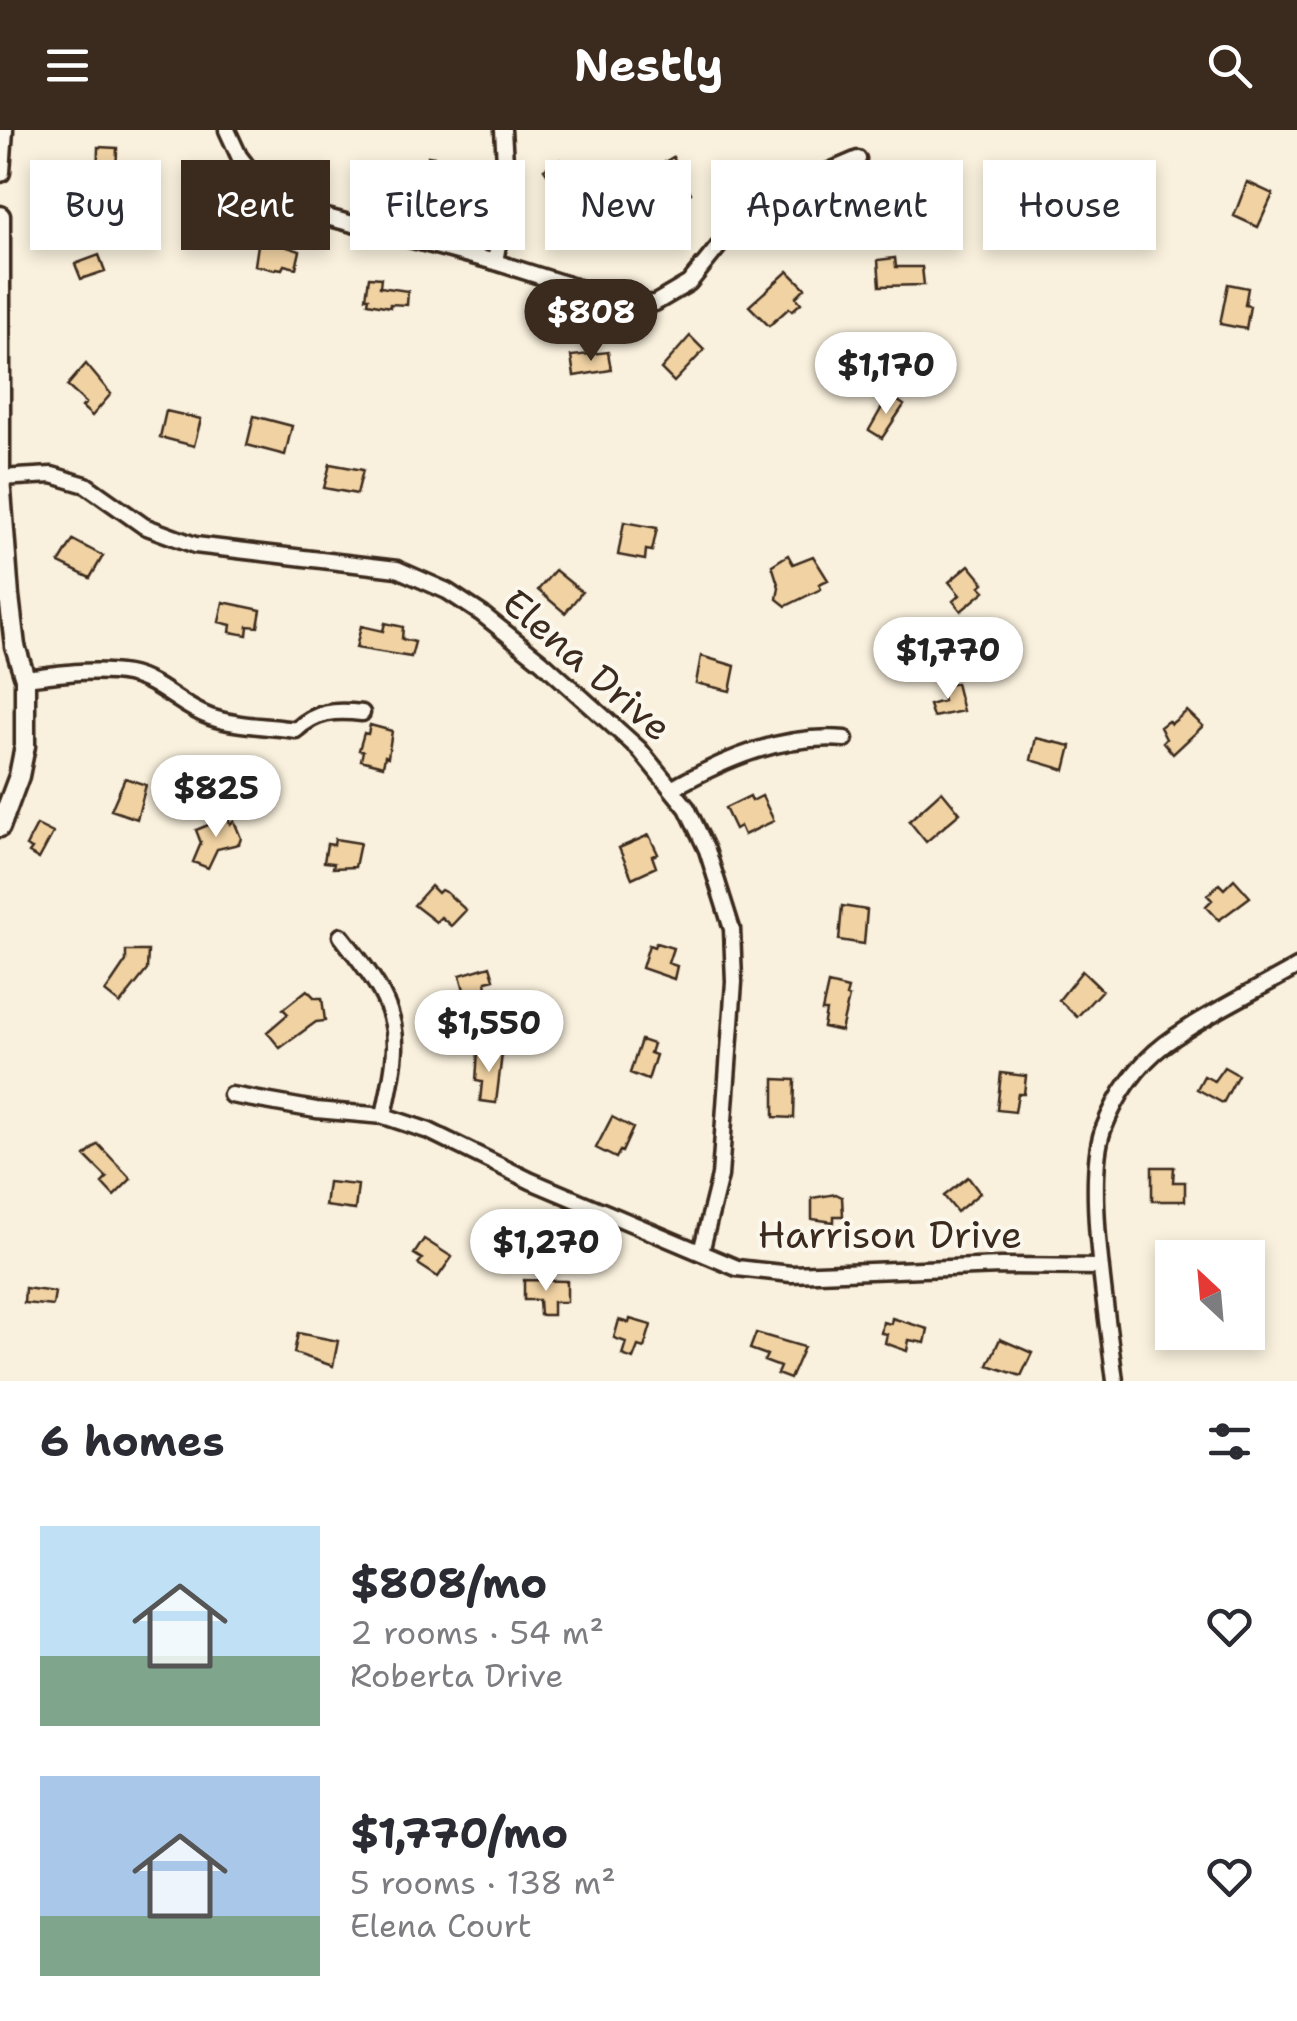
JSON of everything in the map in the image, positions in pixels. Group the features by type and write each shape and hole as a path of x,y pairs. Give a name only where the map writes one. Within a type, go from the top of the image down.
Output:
{"street":[{"path":"0,172 2,130"},
{"path":"226,130 259,182 308,212 494,262 629,304 655,303 688,283 715,250"},
{"path":"494,262 506,193 503,130"},
{"path":"0,216 0,477 9,596 25,678 25,746 19,776 0,827"},
{"name":"Elena Drive","path":"0,477 52,474 86,485 144,526 195,545 397,569 447,591 541,661 639,750 673,788 707,850 732,929 734,982 720,1176 701,1252"},
{"path":"25,678 99,670 129,674 152,681 189,708 213,719 296,730 310,717 337,710 362,713"},
{"path":"673,788 716,764 774,744 816,737 845,740"},
{"path":"340,936 381,990 390,1012 396,1045 384,1116"},
{"path":"1115,1381 1096,1176 1102,1133 1124,1085 1164,1044 1297,967"},
{"name":"Harrison Drive","path":"231,1095 384,1116 429,1131 531,1181 737,1268 791,1274 1001,1266 1102,1267"}],"building":[{"path":"98,147 117,148 117,160 98,160"},
{"path":"1247,182 1273,194 1258,227 1234,216"},
{"path":"257,250 300,251 296,268 284,265 275,270 255,265"},
{"path":"99,255 105,271 81,279 75,264"},
{"path":"895,258 896,267 922,267 924,285 880,286 878,260"},
{"path":"788,271 805,288 796,297 801,303 769,326 749,306"},
{"path":"369,277 381,278 380,287 408,291 407,305 368,303"},
{"path":"1228,284 1248,288 1246,329 1220,324"},
{"path":"690,336 704,350 674,382 661,369"},
{"path":"608,352 611,370 574,376 571,356"},
{"path":"86,364 111,394 92,416 82,407 86,403 67,386"},
{"path":"889,395 904,405 882,438 869,430"},
{"path":"166,411 201,419 194,446 160,437"},
{"path":"254,416 292,426 285,455 247,445"},
{"path":"330,464 363,470 357,494 324,488"},
{"path":"624,522 657,528 652,551 646,550 645,560 618,555"},
{"path":"73,540 103,556 90,578 59,563"},
{"path":"788,555 793,564 813,556 828,580 819,584 821,589 786,606 777,599 779,587 772,565"},
{"path":"969,565 984,583 980,586 985,591 961,611 953,601 960,595 949,582"},
{"path":"555,570 582,592 565,613 538,590"},
{"path":"223,602 261,610 258,627 248,626 247,635 230,632 231,625 219,622"},
{"path":"385,623 403,627 402,639 415,642 411,657 356,648 361,626 383,631"},
{"path":"701,656 735,666 730,691 696,683"},
{"path":"956,683 963,711 933,717 929,705 943,701 940,687"},
{"path":"1187,711 1203,726 1173,754 1163,742 1166,739 1160,727 1168,721 1171,724"},
{"path":"370,725 392,731 383,766 361,760 363,751 359,750"},
{"path":"1036,738 1071,746 1065,770 1031,760"},
{"path":"125,778 146,785 137,819 111,810"},
{"path":"942,791 960,813 926,842 909,821"},
{"path":"750,796 752,801 762,796 774,821 744,835 740,826 735,829 725,808"},
{"path":"228,817 241,838 239,844 217,849 208,868 193,862 201,843 196,830"},
{"path":"37,825 53,833 39,859 26,846"},
{"path":"649,835 658,854 652,856 656,867 632,878 619,848"},
{"path":"335,839 360,843 355,867 333,868 334,863 324,862 327,844 334,845"},
{"path":"1234,879 1250,897 1219,920 1206,906 1212,900 1207,895 1219,884 1224,889"},
{"path":"431,886 438,893 447,893 466,910 451,926 441,917 436,922 414,905"},
{"path":"842,906 867,910 864,944 839,940"},
{"path":"656,943 673,948 668,963 677,966 674,979 642,968 649,945 654,947"},
{"path":"126,951 148,951 147,970 120,1004 105,992 126,961"},
{"path":"490,966 494,979 486,981 489,1005 474,1010 471,1000 467,1001 460,975"},
{"path":"1082,971 1102,990 1077,1017 1059,1000"},
{"path":"828,984 848,989 841,1031 823,1027"},
{"path":"307,990 315,998 322,998 325,1021 316,1022 280,1048 267,1032 288,1014 283,1009"},
{"path":"641,1040 653,1044 650,1053 656,1055 648,1080 630,1073"},
{"path":"478,1051 502,1054 496,1103 480,1101 482,1082 476,1081"},
{"path":"1224,1067 1238,1075 1223,1103 1197,1089 1204,1076 1214,1081"},
{"path":"1001,1073 1026,1076 1024,1094 1018,1094 1015,1112 997,1110"},
{"path":"774,1079 795,1080 794,1118 774,1117"},
{"path":"612,1117 633,1128 616,1158 596,1148"},
{"path":"98,1144 131,1179 114,1196 102,1183 107,1178 85,1156"},
{"path":"1152,1167 1174,1167 1173,1182 1185,1182 1185,1201 1152,1201"},
{"path":"968,1177 980,1193 957,1212 944,1196"},
{"path":"328,1182 358,1185 355,1210 325,1206"},
{"path":"836,1194 842,1197 843,1216 834,1216 834,1222 812,1219 812,1198"},
{"path":"424,1239 452,1257 438,1277 418,1264 422,1259 414,1254"},
{"path":"524,1280 567,1281 567,1302 553,1302 553,1315 540,1315 539,1300 524,1300"},
{"path":"25,1288 55,1292 53,1306 24,1303"},
{"path":"892,1318 928,1329 925,1343 909,1340 907,1351 885,1343 887,1334 881,1333 883,1322 891,1324"},
{"path":"630,1319 651,1325 644,1348 638,1346 633,1359 622,1355 626,1342 614,1338 619,1320 629,1323"},
{"path":"298,1333 338,1341 333,1366 294,1353"},
{"path":"756,1333 804,1347 790,1379 777,1374 780,1367 764,1361 767,1355 750,1349"},
{"path":"1000,1339 1032,1353 1021,1376 988,1365"}]}
